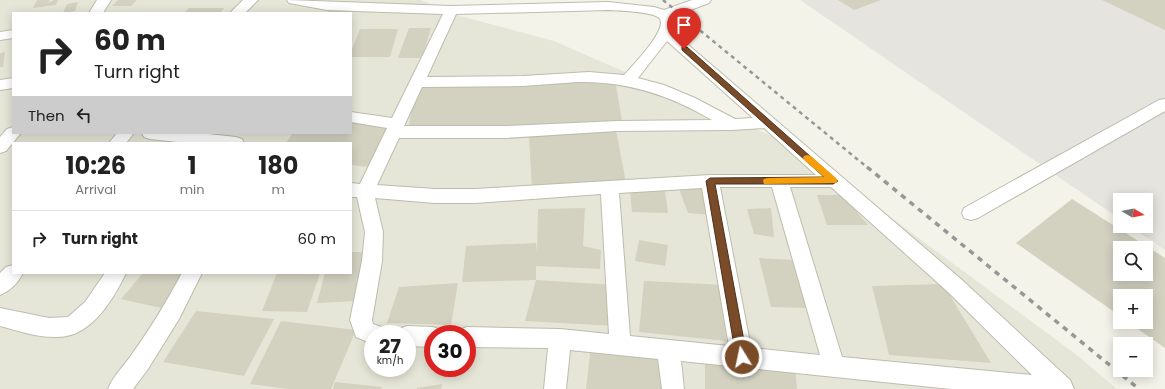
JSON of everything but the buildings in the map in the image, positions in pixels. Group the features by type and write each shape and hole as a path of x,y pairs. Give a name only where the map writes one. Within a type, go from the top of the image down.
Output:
{"street":[{"path":"97,12 104,0"},
{"path":"238,12 251,0"},
{"path":"294,0 326,6 377,4 451,10 608,6 654,11 664,23 767,122 955,286 1062,388"},
{"path":"628,80 659,43 664,23 704,0"},
{"path":"358,191 395,128 451,10"},
{"path":"0,36 12,34"},
{"path":"417,82 524,81 576,77 628,80 652,87 714,112 732,125"},
{"path":"0,85 12,83"},
{"path":"971,213 1165,104"},
{"path":"352,117 395,128 506,132 617,126 732,125 767,122"},
{"path":"0,147 12,134"},
{"path":"118,142 125,134"},
{"path":"158,134 225,142"},
{"path":"358,191 435,196 475,196 710,181 833,181"},
{"path":"710,181 742,357"},
{"path":"779,181 834,366"},
{"path":"610,187 620,345"},
{"path":"358,191 374,232 372,261 360,320 364,330"},
{"path":"0,286 12,274"},
{"path":"0,317 55,329 76,324 90,310 115,274"},
{"path":"119,389 140,362 172,313 192,274"},
{"path":"476,337 560,339 834,366 957,380 1062,388"},
{"path":"555,389 560,339"},
{"path":"668,350 672,389"}],"shaded area":[{"path":"0,0 421,0 453,14 554,41 793,145 1078,356 1117,389 0,389"},
{"path":"800,0 1165,0 1165,250 1140,233 1153,233 1153,193 1113,193 1113,214"}],"railway":[{"path":"663,0 868,168"},
{"path":"867,167 1139,389"}],"slow traffic":[{"path":"768,181 833,181 807,158"}],"route":[{"path":"684,49 833,181 710,181 742,357"}]}
